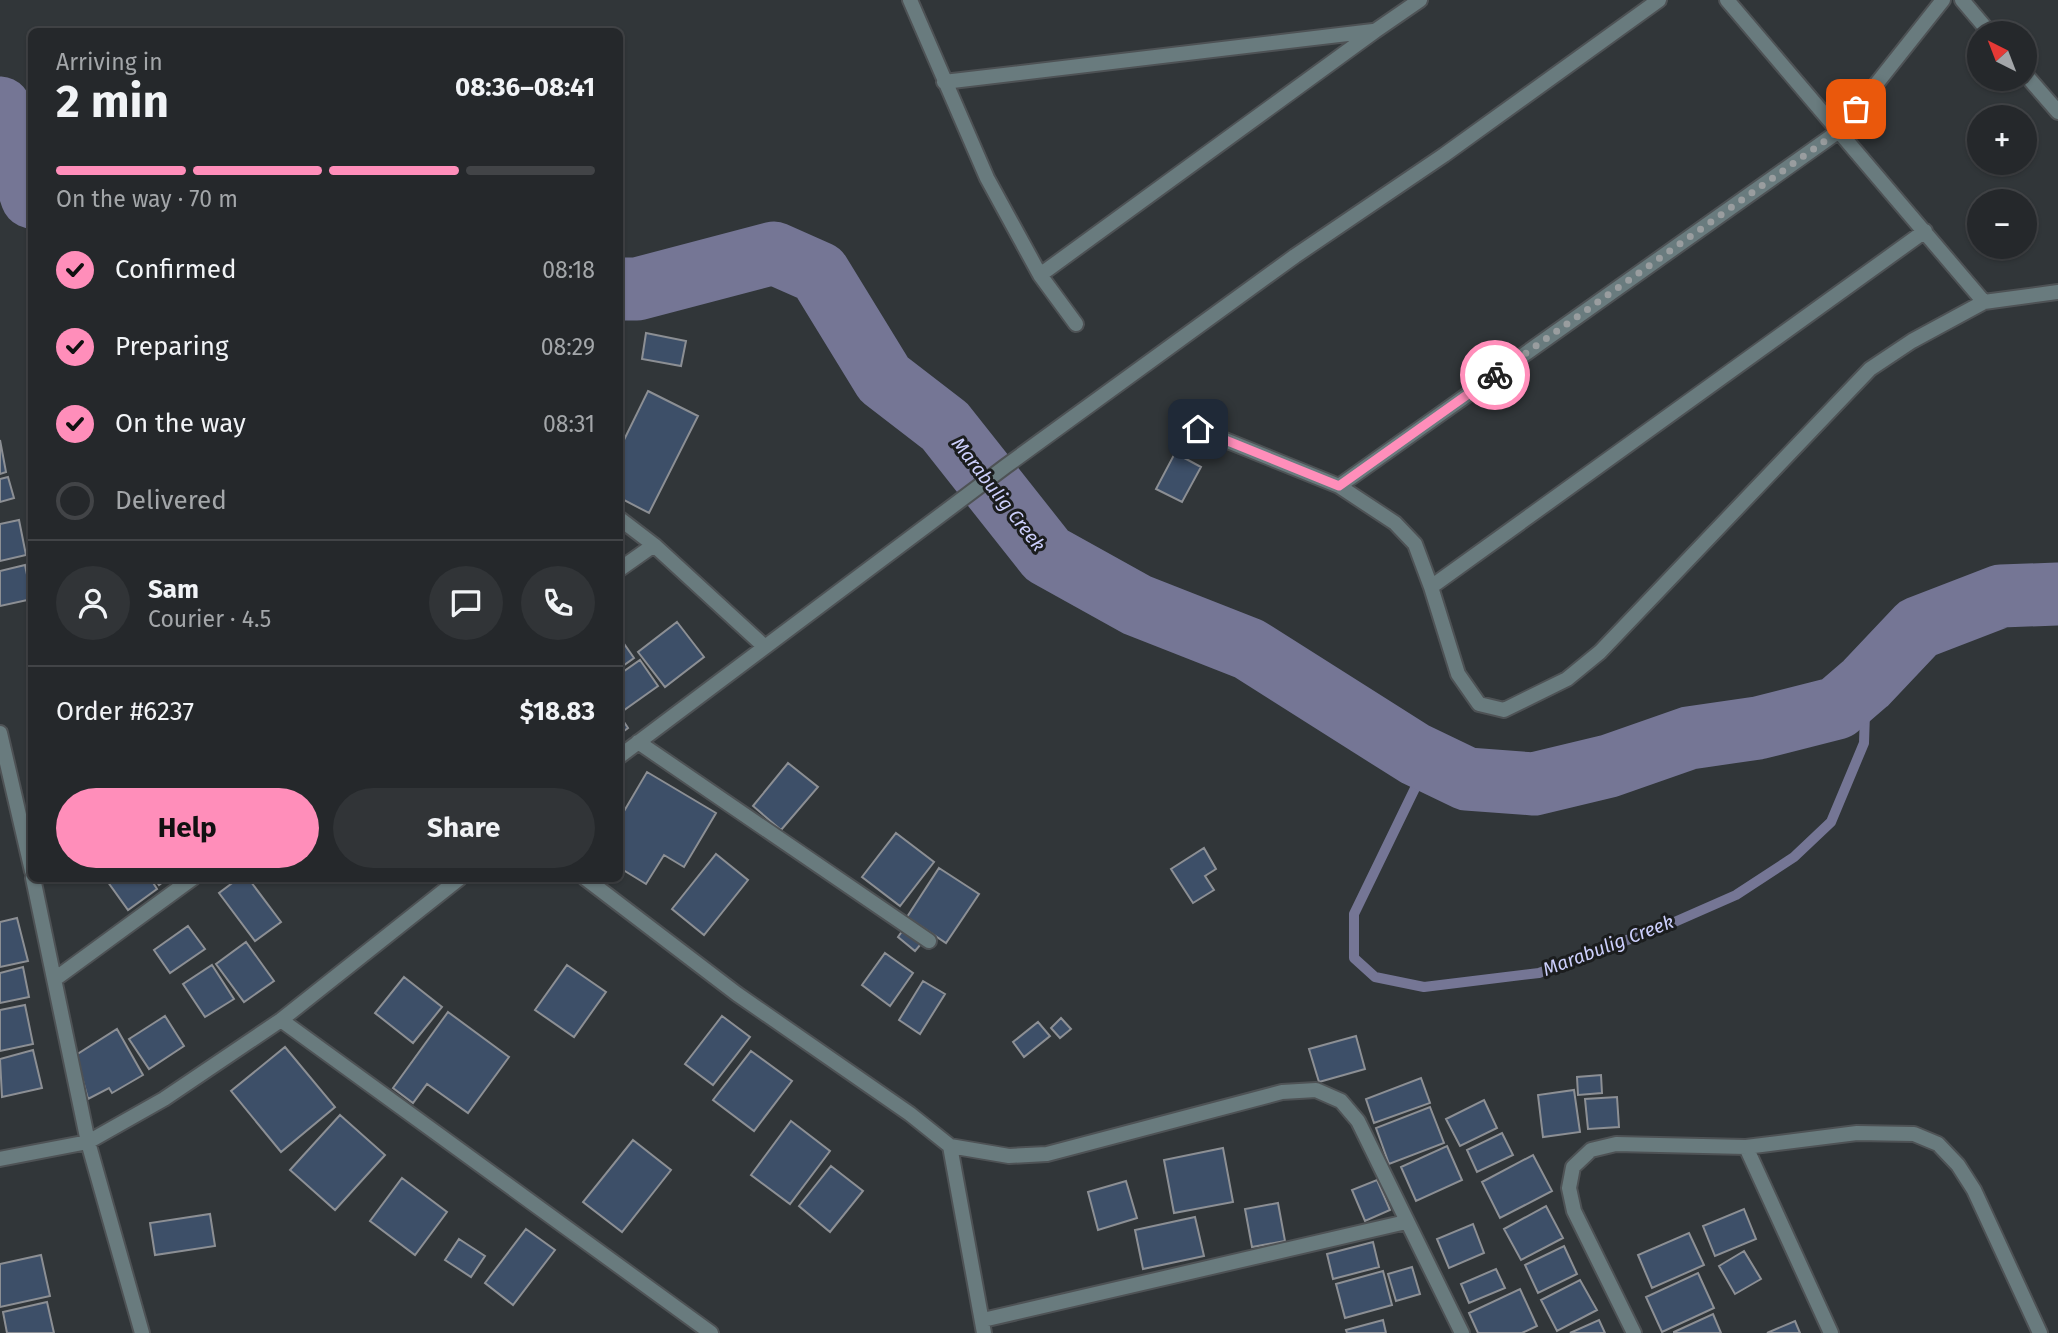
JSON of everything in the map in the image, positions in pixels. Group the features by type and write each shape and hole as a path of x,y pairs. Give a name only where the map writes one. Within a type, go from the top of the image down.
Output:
{"street":[{"path":"910,0 987,178 1040,275 1076,324"},
{"path":"1040,275 1420,0"},
{"path":"623,753 1006,466 1295,256 1444,155 1659,0"},
{"path":"1727,0 1984,302"},
{"path":"1339,486 1839,131 1943,0"},
{"path":"1962,0 1980,21"},
{"path":"944,82 1375,31"},
{"path":"2037,88 2058,113"},
{"path":"1431,587 1925,231"},
{"path":"1198,429 1339,486 1395,523 1415,544 1458,674 1479,704 1504,710 1567,679 1600,652 1870,369 1912,341 1984,302 2058,292"},
{"path":"623,521 654,545 765,647"},
{"path":"623,567 654,545"},
{"path":"0,733 27,830"},
{"path":"638,742 929,941"},
{"path":"34,882 88,1142 142,1333"},
{"path":"55,978 187,882"},
{"path":"0,1159 88,1142 163,1099 281,1020 455,882"},
{"path":"589,882 737,994 910,1114 950,1146 1009,1156 1047,1154 1282,1092 1316,1090 1341,1101 1358,1121 1462,1333"},
{"path":"281,1020 711,1333"},
{"path":"1634,1333 1574,1211 1569,1188 1573,1167 1591,1150 1616,1144 1746,1147 1857,1133 1914,1133 1938,1144 1958,1165 1974,1190 2040,1333"},
{"path":"950,1146 983,1327 1406,1222"},
{"path":"1746,1147 1830,1333"}],"building":[{"path":"646,333 686,341 681,366 642,359"},
{"path":"648,391 698,416 649,513 623,500 623,442"},
{"path":"0,440 6,472 0,474"},
{"path":"1175,453 1201,467 1182,502 1156,489"},
{"path":"8,477 14,498 0,502 0,479"},
{"path":"19,520 26,555 0,561 0,524"},
{"path":"25,565 28,600 0,606 0,571"},
{"path":"677,622 704,657 665,687 638,652"},
{"path":"623,642 634,658 623,666"},
{"path":"640,660 658,686 623,711 623,672"},
{"path":"788,763 818,787 781,830 753,806"},
{"path":"647,772 716,813 684,867 664,855 646,884 623,870 623,813"},
{"path":"896,833 934,862 900,906 862,877"},
{"path":"1204,848 1216,869 1205,876 1214,890 1193,903 1171,869"},
{"path":"716,854 748,880 704,935 672,909"},
{"path":"939,868 979,894 946,943 907,917"},
{"path":"108,882 153,882 157,889 128,910"},
{"path":"234,882 251,882 281,922 255,941 219,893"},
{"path":"17,918 28,961 0,967 0,922"},
{"path":"188,926 205,949 170,973 154,950"},
{"path":"903,930 921,944 915,951 898,937"},
{"path":"246,942 274,981 244,1002 216,964"},
{"path":"885,953 913,973 890,1006 862,985"},
{"path":"212,965 234,999 205,1017 183,984"},
{"path":"567,965 606,992 574,1037 535,1010"},
{"path":"23,967 29,997 0,1003 0,973"},
{"path":"404,977 442,1007 413,1043 375,1013"},
{"path":"923,981 945,994 920,1034 899,1020"},
{"path":"25,1005 33,1044 0,1051 0,1010"},
{"path":"448,1012 509,1057 468,1113 427,1084 413,1103 393,1088"},
{"path":"165,1016 184,1046 149,1069 129,1039"},
{"path":"722,1016 750,1037 713,1085 685,1064"},
{"path":"1061,1018 1071,1029 1060,1038 1051,1028"},
{"path":"1038,1022 1050,1036 1024,1057 1013,1042"},
{"path":"117,1029 143,1075 112,1093 109,1088 88,1099 76,1055"},
{"path":"1356,1036 1365,1069 1319,1082 1309,1049"},
{"path":"285,1047 335,1107 281,1152 231,1091"},
{"path":"33,1050 42,1088 2,1097 0,1059"},
{"path":"751,1051 792,1081 754,1131 713,1100"},
{"path":"1601,1075 1602,1093 1578,1095 1577,1077"},
{"path":"1421,1078 1430,1103 1374,1123 1366,1099"},
{"path":"1574,1090 1580,1132 1543,1137 1538,1095"},
{"path":"1617,1097 1619,1127 1588,1129 1585,1099"},
{"path":"1484,1100 1497,1128 1460,1146 1446,1119"},
{"path":"1430,1107 1444,1143 1389,1164 1376,1128"},
{"path":"340,1115 385,1155 335,1210 290,1170"},
{"path":"791,1121 830,1151 790,1204 751,1175"},
{"path":"1502,1133 1513,1155 1477,1172 1467,1150"},
{"path":"633,1140 671,1170 622,1232 583,1202"},
{"path":"1447,1146 1462,1180 1416,1201 1401,1167"},
{"path":"1223,1148 1233,1202 1174,1213 1164,1160"},
{"path":"1533,1155 1552,1191 1500,1218 1482,1182"},
{"path":"831,1166 863,1191 830,1232 799,1206"},
{"path":"402,1178 447,1212 415,1255 370,1221"},
{"path":"1377,1180 1390,1210 1365,1221 1352,1190"},
{"path":"1126,1181 1137,1218 1098,1230 1088,1192"},
{"path":"1278,1203 1285,1241 1252,1247 1245,1209"},
{"path":"1546,1206 1563,1238 1521,1260 1504,1229"},
{"path":"1744,1209 1756,1239 1715,1256 1703,1226"},
{"path":"210,1214 215,1246 155,1255 150,1223"},
{"path":"1195,1217 1204,1256 1143,1269 1135,1230"},
{"path":"1473,1224 1484,1253 1449,1268 1437,1239"},
{"path":"526,1229 555,1250 513,1305 485,1283"},
{"path":"1689,1233 1704,1265 1652,1288 1638,1255"},
{"path":"459,1239 485,1256 471,1277 445,1260"},
{"path":"1373,1242 1379,1267 1333,1279 1327,1254"},
{"path":"1564,1246 1577,1274 1538,1293 1525,1265"},
{"path":"1744,1251 1761,1279 1735,1294 1719,1266"},
{"path":"41,1255 50,1296 0,1307 0,1264"},
{"path":"1412,1267 1420,1294 1396,1301 1388,1274"},
{"path":"1496,1269 1505,1288 1469,1303 1461,1284"},
{"path":"1383,1271 1392,1305 1345,1318 1336,1284"},
{"path":"1698,1273 1714,1308 1662,1332 1646,1297"},
{"path":"1580,1280 1597,1310 1557,1331 1541,1300"},
{"path":"1520,1289 1537,1326 1522,1333 1478,1333 1469,1313"},
{"path":"47,1302 54,1333 7,1333 3,1312"},
{"path":"1713,1314 1721,1333 1674,1333 1674,1332"},
{"path":"1383,1320 1386,1333 1347,1333 1346,1330"},
{"path":"1599,1320 1605,1333 1570,1333"},
{"path":"1795,1321 1800,1333 1767,1333"}],"waterway":[{"name":"Marabulig Creek","path":"0,108 28,186"},
{"name":"Marabulig Creek","path":"623,289 637,289 774,253 819,273 884,379 945,426 1047,555 1137,605 1249,649 1415,754 1467,779 1534,784 1609,766 1689,738 1758,728 1837,708 1866,683 1918,628 2001,596 2058,594"},
{"name":"Marabulig Creek","path":"1415,754 1419,780 1354,914 1354,958 1375,977 1424,987 1539,973 1670,924 1736,895 1794,857 1831,822 1864,743 1866,683"}],"way so far":[{"path":"1495,375 1839,131 1856,109"}],"route":[{"path":"1198,429 1339,486 1495,375"}]}
